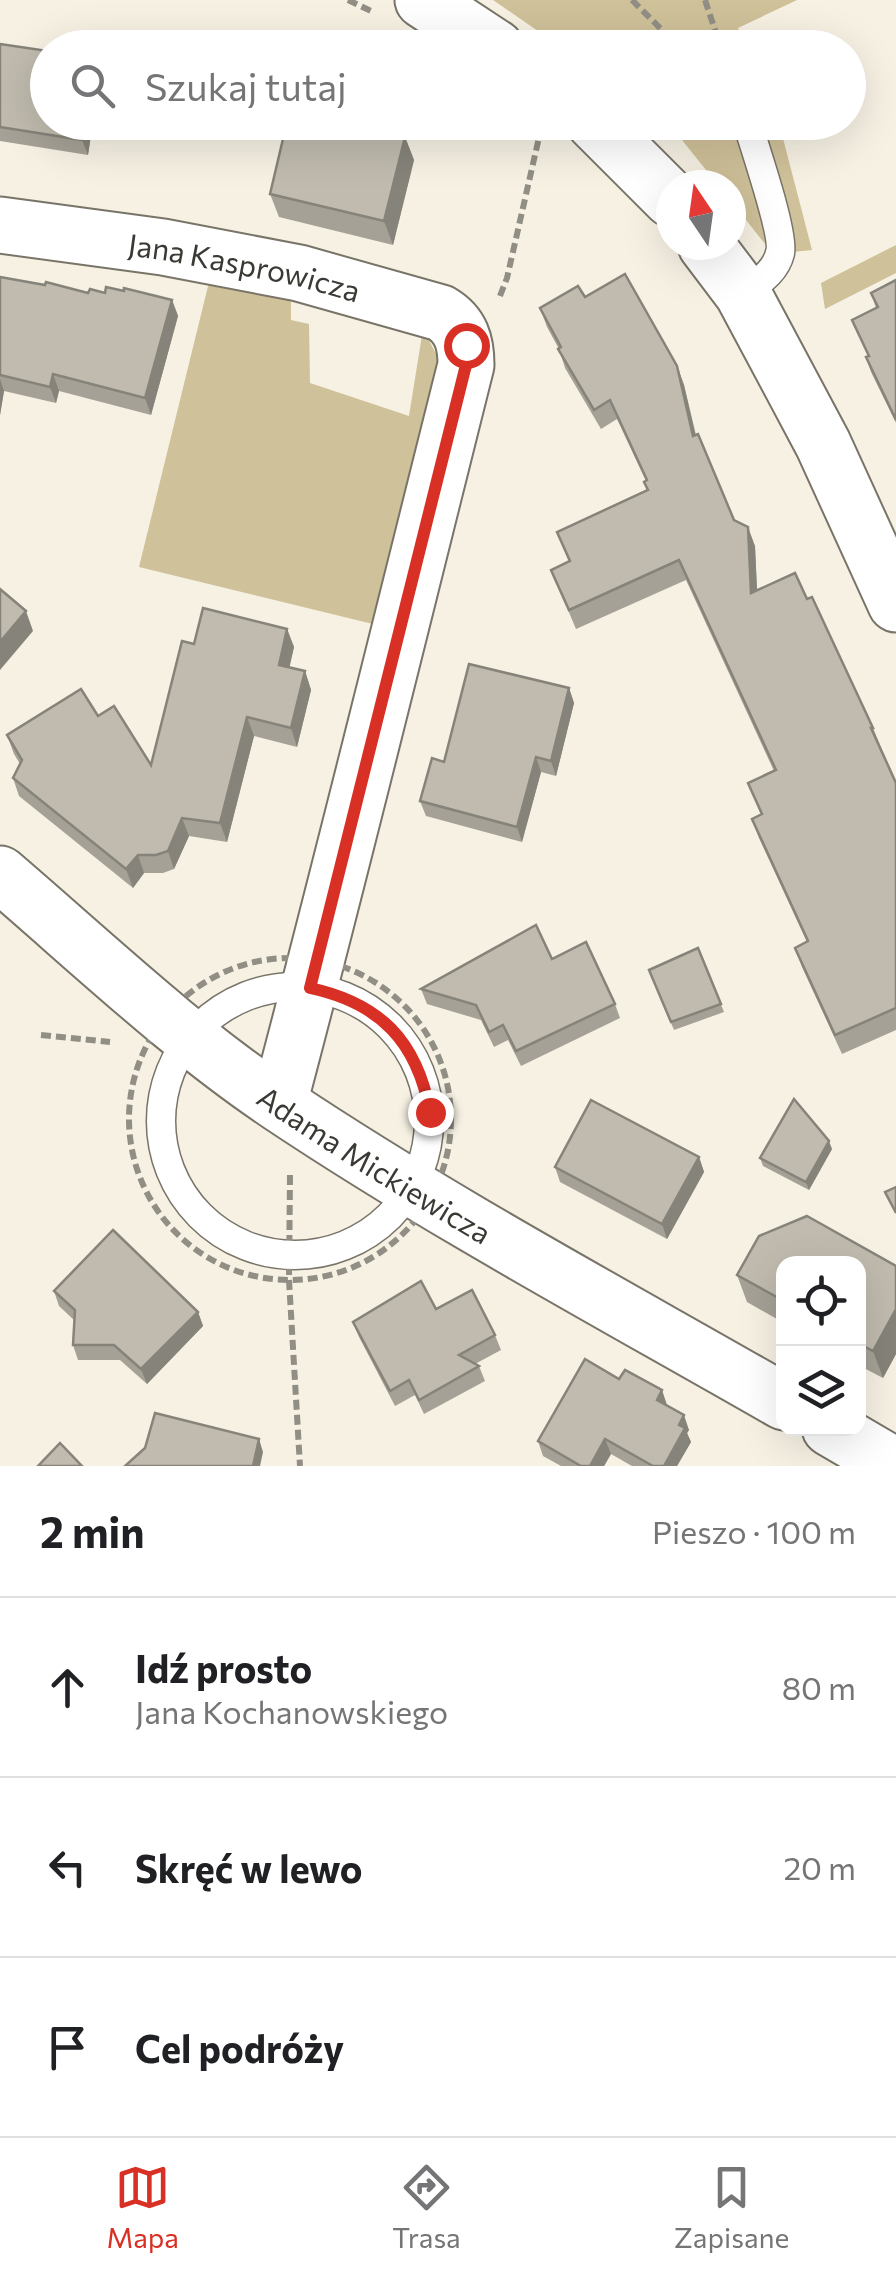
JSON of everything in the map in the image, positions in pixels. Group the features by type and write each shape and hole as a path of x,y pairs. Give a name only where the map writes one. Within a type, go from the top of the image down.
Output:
{"street":[{"path":"423,0 469,30"},
{"path":"612,140 656,184"},
{"name":"Jana Kasprowicza","path":"0,225 163,247 299,273 441,312 454,320 466,345 466,365 310,988"},
{"path":"717,260 743,294 823,444 896,604"},
{"name":"Adama Mickiewicza","path":"0,874 156,1042 279,1104 412,1207 776,1398"},
{"path":"279,1104 310,988"},
{"path":"844,1436 895,1466"}],"lane":[{"path":"743,294 770,273 781,251 752,140"},
{"path":"310,988 360,1004 401,1038 416,1060 425,1086 429,1138 412,1207 391,1216 355,1242 289,1268 232,1240 207,1223 186,1201 163,1146 161,1116 176,1058 156,1042 257,993 310,988"}],"path":[{"path":"632,0 662,30"},
{"path":"705,0 715,30"},
{"path":"508,278 538,140"},
{"path":"41,1035 119,1044"},
{"path":"156,1042 132,1085 129,1126 136,1166 152,1203 178,1235 211,1260 249,1275 289,1268 323,1277 356,1266 386,1249 412,1207"},
{"path":"290,1162 289,1268 300,1466"}],"shaded area":[{"path":"493,0 797,0 739,30 536,30"},
{"path":"682,140 783,140 812,250 773,254 746,220 746,170 706,170"},
{"path":"896,245 896,273 825,309 821,283"},
{"path":"210,278 291,296 291,320 309,324 310,383 409,416 423,329 443,367 381,626 139,567"}],"building":[{"path":"0,44 30,48 30,132 0,127"},
{"path":"283,140 404,140 384,221 270,194"},
{"path":"625,274 677,366 693,436 698,434 734,520 748,527 751,593 795,573 807,599 812,597 896,783 896,1008 835,1035 795,948 808,941 752,819 762,814 748,783 776,770 679,560 569,610 551,570 570,561 557,532 648,490 610,400 594,410 558,349 561,347 540,308 578,286 585,297"},
{"path":"0,277 45,285 46,282 88,293 90,289 105,293 106,287 124,288 172,300 145,398 53,374 50,387 0,375"},
{"path":"896,280 896,420 852,320 878,307 871,293"},
{"path":"0,589 26,611 0,642"},
{"path":"203,608 287,629 279,665 305,671 291,728 247,717 220,823 182,818 168,851 138,855 126,869 13,778 22,760 7,735 81,689 98,716 114,706 151,765 182,641 194,644"},
{"path":"469,664 569,688 551,761 536,757 517,827 420,801 432,758 444,762"},
{"path":"536,925 552,959 586,942 615,1004 516,1051 503,1025 489,1032 476,1005 421,989"},
{"path":"698,948 721,1004 671,1022 649,970"},
{"path":"794,1099 829,1141 806,1182 760,1158"},
{"path":"591,1100 699,1157 662,1224 555,1167"},
{"path":"896,1187 896,1213 885,1192"},
{"path":"807,1216 896,1266 896,1309 873,1351 866,1347 866,1256 776,1256 776,1297 737,1275 759,1236"},
{"path":"113,1230 198,1312 141,1369 114,1345 73,1345 75,1310 54,1291"},
{"path":"421,1281 436,1309 472,1290 495,1335 459,1355 479,1366 419,1400 409,1380 390,1391 353,1322"},
{"path":"585,1359 619,1379 625,1370 662,1390 657,1400 684,1415 679,1425 685,1428 664,1466 653,1466 605,1439 590,1466 581,1466 538,1441"},
{"path":"155,1413 259,1439 253,1466 125,1466 145,1448"},
{"path":"60,1443 82,1466 38,1466"}],"route":[{"path":"430,1112 416,1060 401,1038 360,1004 310,988 466,365 466,345"}]}
